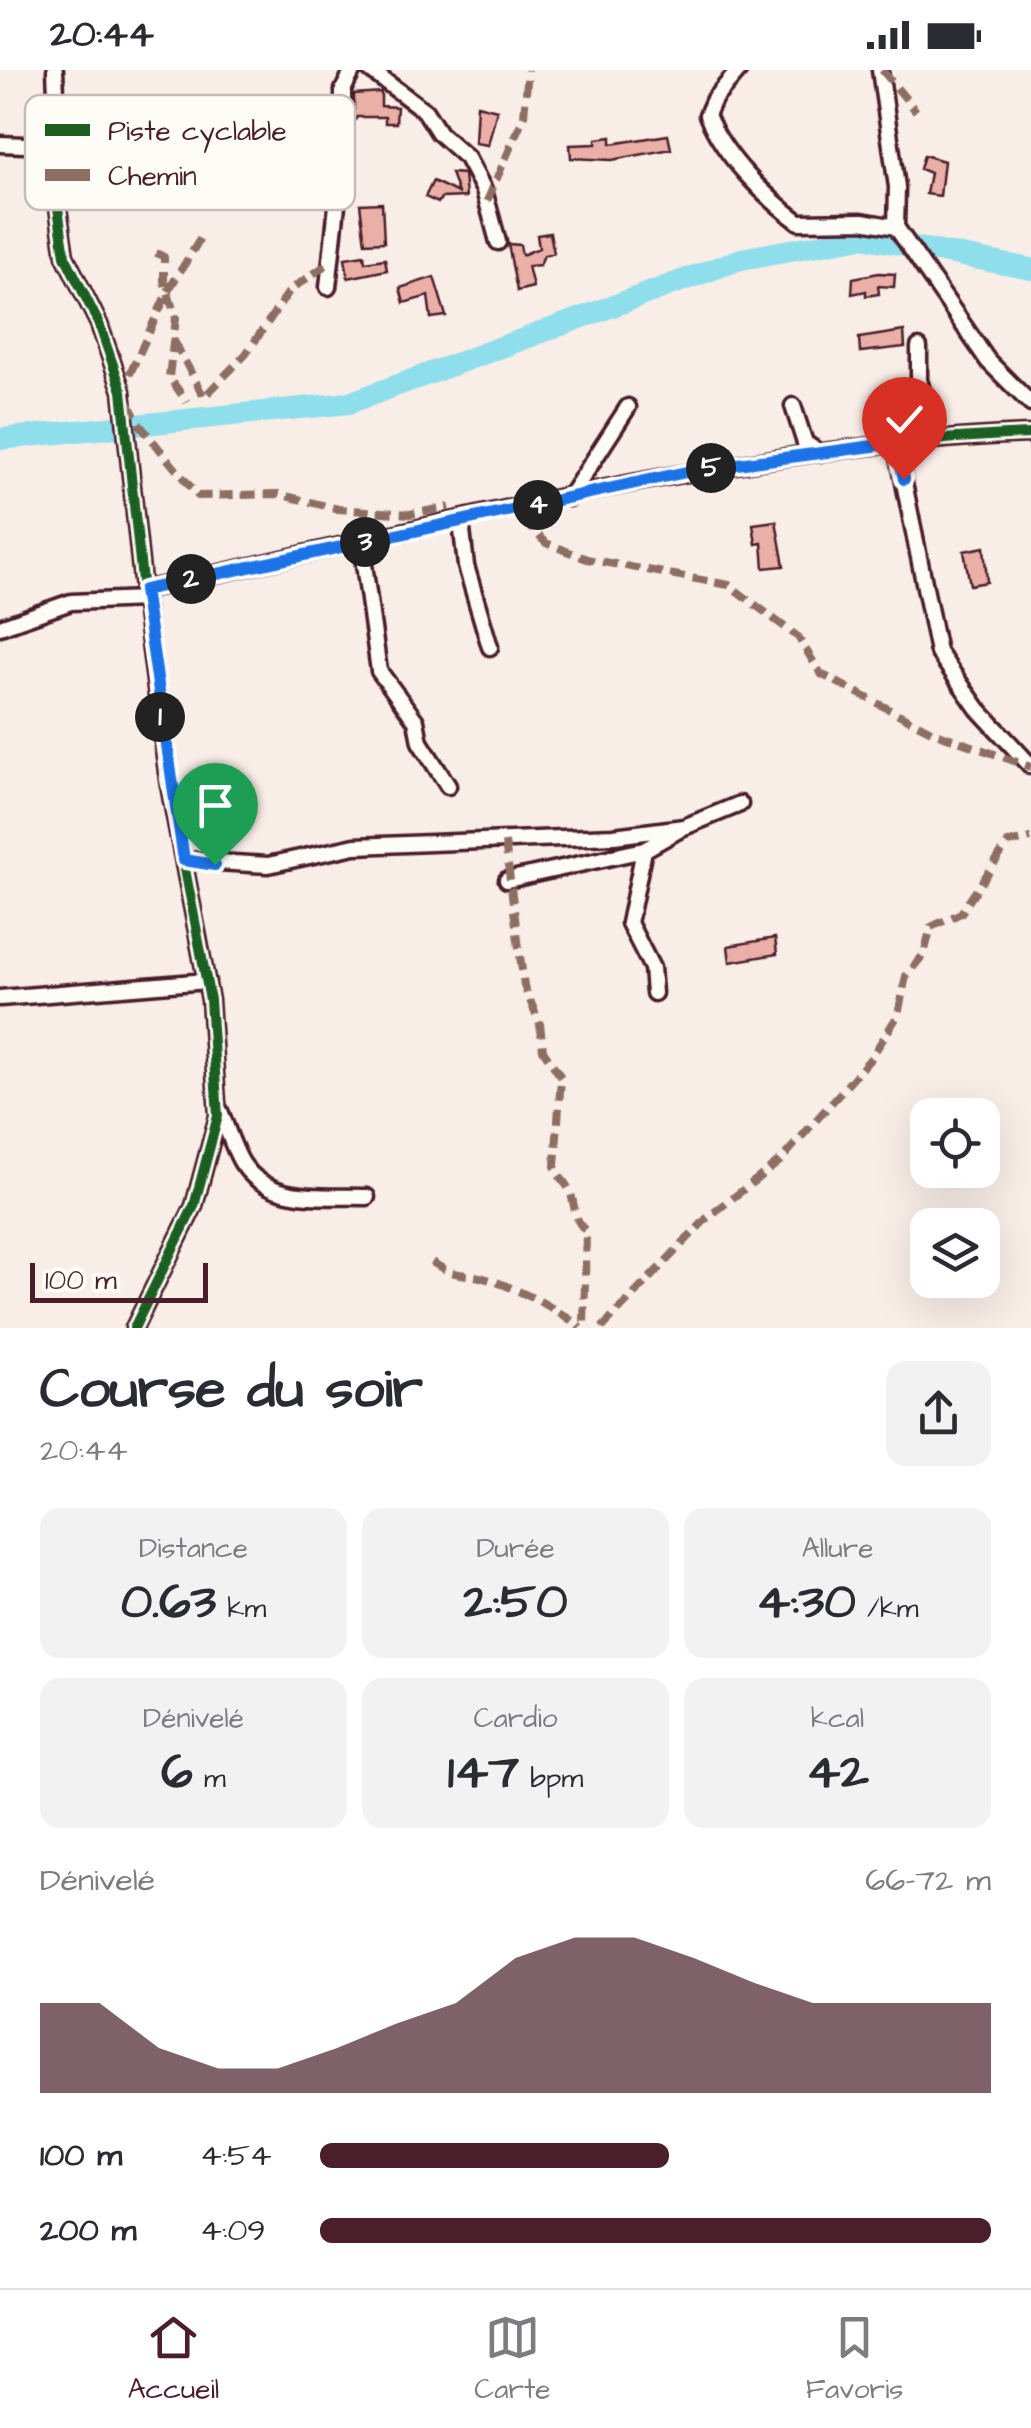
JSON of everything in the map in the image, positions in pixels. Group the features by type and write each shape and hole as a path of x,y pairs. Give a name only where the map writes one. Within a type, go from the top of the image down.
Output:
{"street":[{"path":"55,70 56,95"},
{"path":"343,95 353,70"},
{"path":"370,70 425,111 439,133 467,158 484,190 498,242"},
{"path":"739,70 714,99 708,115 714,133 746,172 799,222 862,221 896,227"},
{"path":"880,70 896,188 896,227 979,350 1031,404"},
{"path":"0,144 25,145"},
{"path":"59,210 66,256 98,324 122,390 144,594 206,981 217,1106 194,1206 134,1328"},
{"path":"328,287 336,210"},
{"path":"918,347 919,380 936,437"},
{"path":"793,406 805,442 820,453"},
{"path":"569,498 628,407"},
{"path":"0,627 71,602 115,604 361,543 700,469 936,437 1031,434"},
{"path":"896,443 938,652 998,733 1031,766"},
{"path":"461,521 466,566 490,647"},
{"path":"361,543 380,671 416,721 420,742 448,786"},
{"path":"507,880 644,850 684,827 740,804"},
{"path":"184,860 268,865 355,846 614,836 684,827"},
{"path":"644,850 629,923 652,968 654,993"},
{"path":"0,998 206,981"},
{"path":"217,1106 243,1166 266,1184 312,1198 367,1197"}],"building":[{"path":"381,92 381,106 397,107 396,123 385,123 385,117 357,117 355,120 354,94"},
{"path":"477,105 497,110 488,145 475,143"},
{"path":"668,135 671,149 612,160 571,158 570,145 596,144 596,139 611,137 611,144"},
{"path":"924,155 944,161 940,196 926,194 930,173 920,169"},
{"path":"451,173 464,174 466,197 441,198 438,203 425,197 433,181 458,193"},
{"path":"382,203 384,242 365,243 360,204"},
{"path":"550,233 554,253 544,255 540,265 528,266 533,287 517,291 508,244 520,245 522,255 539,248 537,235"},
{"path":"364,255 365,262 385,259 387,270 348,278 345,258"},
{"path":"895,274 894,287 878,286 879,294 852,294 853,278"},
{"path":"434,277 446,316 431,318 428,296 404,303 400,288"},
{"path":"904,331 905,347 860,352 859,338"},
{"path":"776,521 784,566 764,568 762,543 756,544 753,524"},
{"path":"984,547 987,582 970,585 964,551"},
{"path":"775,938 777,954 730,962 728,946"}],"waterway":[{"path":"0,439 349,403 741,259 862,237 1031,269"}],"marked path":[{"path":"487,201 524,116 528,70"},
{"path":"882,70 916,111"},
{"path":"200,239 168,291 122,391 139,424 198,496 278,494 338,509 410,514 449,507"},
{"path":"156,253 164,257 164,281 176,318 169,377 187,402"},
{"path":"174,341 204,397 246,354 290,290 329,263"},
{"path":"504,510 513,510 546,543 587,559 729,585 798,637 821,674 933,732 1031,767"},
{"path":"602,1328 707,1218 780,1161 871,1058 898,1015 906,976 924,954 931,927 961,913 1008,843 1031,838"},
{"path":"505,842 524,986 540,1024 543,1050 561,1077 555,1166 586,1231 584,1328"},
{"path":"432,1262 443,1269 515,1289 580,1328"}],"cycle path":[{"path":"58,210 65,256 99,324 122,391 143,590 584,492 695,472 919,441 1031,434"},
{"path":"134,1328 194,1206 218,1116 210,1000 168,780 143,590"}],"route":[{"path":"215,865 184,860 168,780 144,590 700,469 896,443 904,479"}]}
